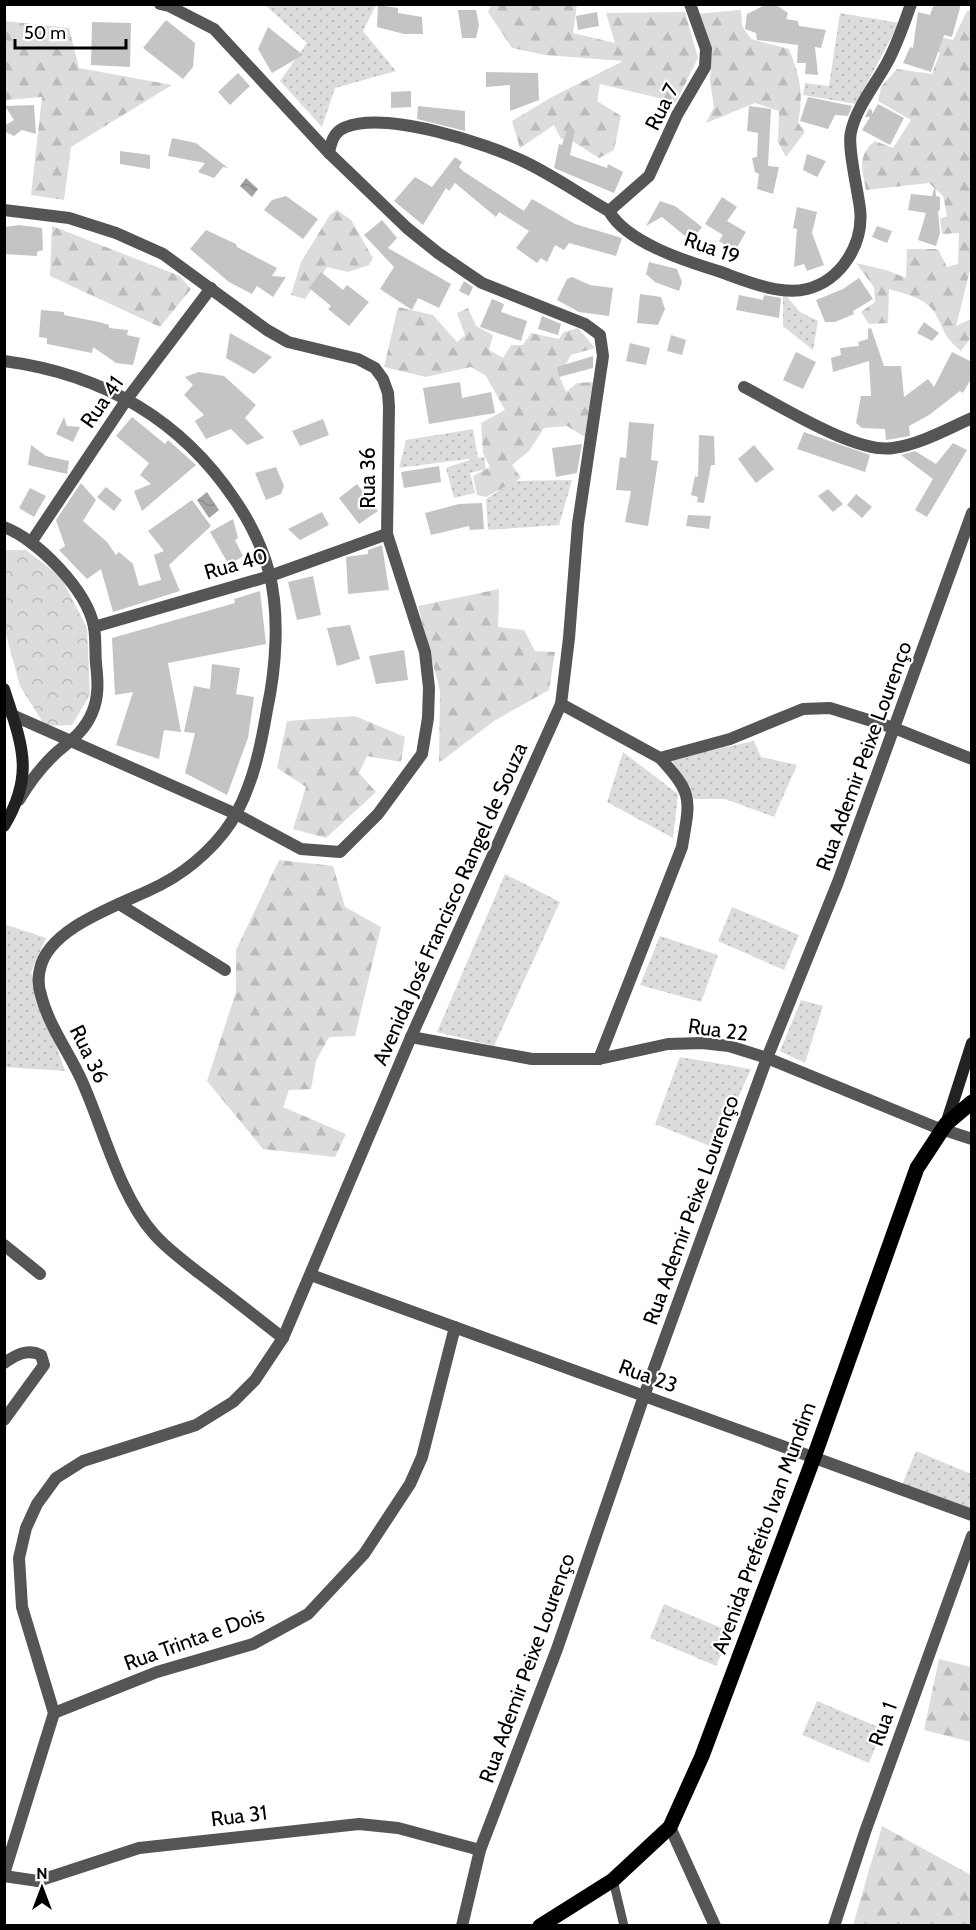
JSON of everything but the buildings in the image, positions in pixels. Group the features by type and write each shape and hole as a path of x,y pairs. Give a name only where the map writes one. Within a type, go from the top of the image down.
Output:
{"main road":[{"name":"Avenida Prefeito Ivan Mundim","path":"540,1926 613,1880 670,1827 702,1756 814,1457 917,1168 944,1127 972,1102"}],"street":[{"name":"Avenida José Francisco Rangel de Souza","path":"54,1713 22,1607 19,1558 26,1528 38,1504 56,1478 83,1461 196,1425 233,1402 255,1380 283,1338 411,1037 561,704 570,638 578,524 603,356 600,335 585,324 482,283 407,228 329,153 214,29 169,6 160,4"},
{"name":"Rua 7","path":"609,211 649,176 677,115 705,67 706,49 690,4"},
{"name":"Rua 19","path":"329,153 331,141 346,126 380,124 445,132 474,140 525,162 609,211 615,223 658,248 754,283 780,289 806,289 829,278 848,261 859,239 861,212 850,133 888,61 911,4"},
{"name":"Rua 36","path":"4,210 69,218 116,233 163,254 267,330 288,342 358,359 375,368 383,379 388,393 387,534 425,652 429,688 422,754 378,814 340,852 301,849 236,814 12,715"},
{"name":"Rua 41","path":"32,541 127,399 211,288"},
{"name":"Rua 36","path":"4,361 42,366 127,399 185,439 205,459 234,499 256,537 270,576 274,634 270,695 256,769 236,814 214,843 177,874 72,929 52,945 40,969 41,996 80,1077 136,1210 154,1235 283,1338"},
{"path":"744,387 844,438 876,448 893,448 928,438 972,418"},
{"name":"Rua Ademir Peixe Lourenço","path":"462,1926 480,1850 557,1649 767,1058 838,882 972,513"},
{"path":"4,826 29,782 71,742 92,713 98,693 94,627 90,614 59,568 32,541 6,529"},
{"name":"Rua 40","path":"94,627 270,576 387,534"},
{"path":"4,689 21,741 24,765 19,801"},
{"path":"561,704 660,758 681,781 687,793 688,811 682,847 599,1059"},
{"path":"660,758 730,740 803,709 830,708 894,728 972,759"},
{"path":"119,904 225,970"},
{"name":"Rua 22","path":"411,1037 532,1059 599,1059 669,1044 702,1043 729,1047 767,1058 972,1139"},
{"path":"944,1127 971,1048"},
{"path":"4,1245 40,1274"},
{"name":"Rua 23","path":"311,1275 972,1515"},
{"name":"Rua Trinta e Dois","path":"54,1713 157,1672 253,1644 308,1614 364,1554 410,1484 422,1457 455,1327"},
{"path":"4,1363 22,1353 35,1352 41,1355 44,1365 4,1420"},
{"name":"Rua 1","path":"834,1926 865,1832 972,1536"},
{"path":"4,1875 54,1713"},
{"name":"Rua 31","path":"4,1875 38,1881 139,1848 359,1824 398,1828 480,1850"},
{"path":"670,1827 715,1926"}],"lane":[{"path":"613,1880 624,1926"}],"green space":[{"path":"265,5 376,5 363,31 396,71 335,88 322,127 280,81 307,43"},
{"path":"491,5 577,5 573,33 615,43 606,13 685,12 698,58 676,102 600,84 597,101 621,116 614,150 599,158 572,141 561,139 554,125 520,148 512,121 552,97 623,61 545,55 512,48 488,12"},
{"path":"741,10 742,26 751,39 789,49 796,68 801,93 798,123 805,132 786,157 778,142 779,111 755,103 706,123 714,107 710,81 712,52 695,14"},
{"path":"967,11 971,11 971,266 956,326 971,319 972,336 961,351 947,337 931,308 915,297 889,289 888,323 869,324 861,312 875,302 874,287 856,263 886,270 906,278 907,249 938,249 947,267 958,264 959,233 942,234 940,219 947,216 943,196 929,183 866,190 862,163 865,152 875,141 893,148 911,120 878,101 881,87 897,69 932,74 940,53 932,49 935,36 953,40"},
{"path":"840,13 899,23 856,104 803,95 805,83 829,86"},
{"path":"5,21 69,28 79,68 172,85 71,147 64,200 31,195 42,97 5,100"},
{"path":"337,210 351,220 373,258 369,265 348,272 327,267 305,299 291,295 301,262 330,215"},
{"path":"52,226 180,276 191,289 160,327 50,276"},
{"path":"783,292 800,312 818,321 813,350 783,326"},
{"path":"398,307 433,315 457,342 465,335 457,313 468,308 476,326 493,335 489,350 503,358 511,345 523,345 531,333 559,339 564,332 578,328 595,348 571,355 559,376 566,392 577,383 593,382 588,439 567,426 544,428 529,451 512,465 521,478 486,497 477,495 473,476 490,467 483,453 481,423 505,410 486,376 471,367 426,377 384,367"},
{"path":"473,429 478,458 484,457 486,469 470,473 475,493 454,498 446,468 475,458 399,468 406,440"},
{"path":"572,480 559,525 488,530 486,499 514,481"},
{"path":"5,550 26,550 61,577 87,628 90,695 72,725 45,726 20,686 5,631"},
{"path":"499,589 498,627 524,630 535,651 555,652 549,690 494,721 439,763 440,691 418,606"},
{"path":"355,716 405,737 401,762 367,756 359,773 376,792 326,838 293,829 306,787 277,768 287,721"},
{"path":"754,741 761,757 797,765 774,817 725,799 693,799 671,759"},
{"path":"623,752 678,794 673,838 607,802"},
{"path":"279,860 333,866 345,907 381,927 355,1036 329,1037 316,1061 311,1089 289,1090 283,1107 346,1134 335,1157 263,1149 207,1081 236,992 236,950"},
{"path":"505,874 560,902 494,1046 437,1032"},
{"path":"732,907 799,935 784,970 718,941"},
{"path":"4,924 46,938 31,972 65,1071 5,1067"},
{"path":"660,936 718,955 701,1002 640,985"},
{"path":"801,1000 823,1006 805,1063 780,1051"},
{"path":"680,1057 751,1069 715,1148 655,1124"},
{"path":"916,1451 971,1474 971,1505 968,1513 902,1485"},
{"path":"664,1604 731,1632 716,1666 650,1638"},
{"path":"939,1659 971,1667 971,1742 924,1730"},
{"path":"817,1701 883,1729 869,1763 802,1735"},
{"path":"882,1826 971,1875 971,1925 853,1925"}],"water":[{"path":"246,178 258,189 252,197 240,186"},
{"path":"207,492 219,510 209,518 197,500"}]}
